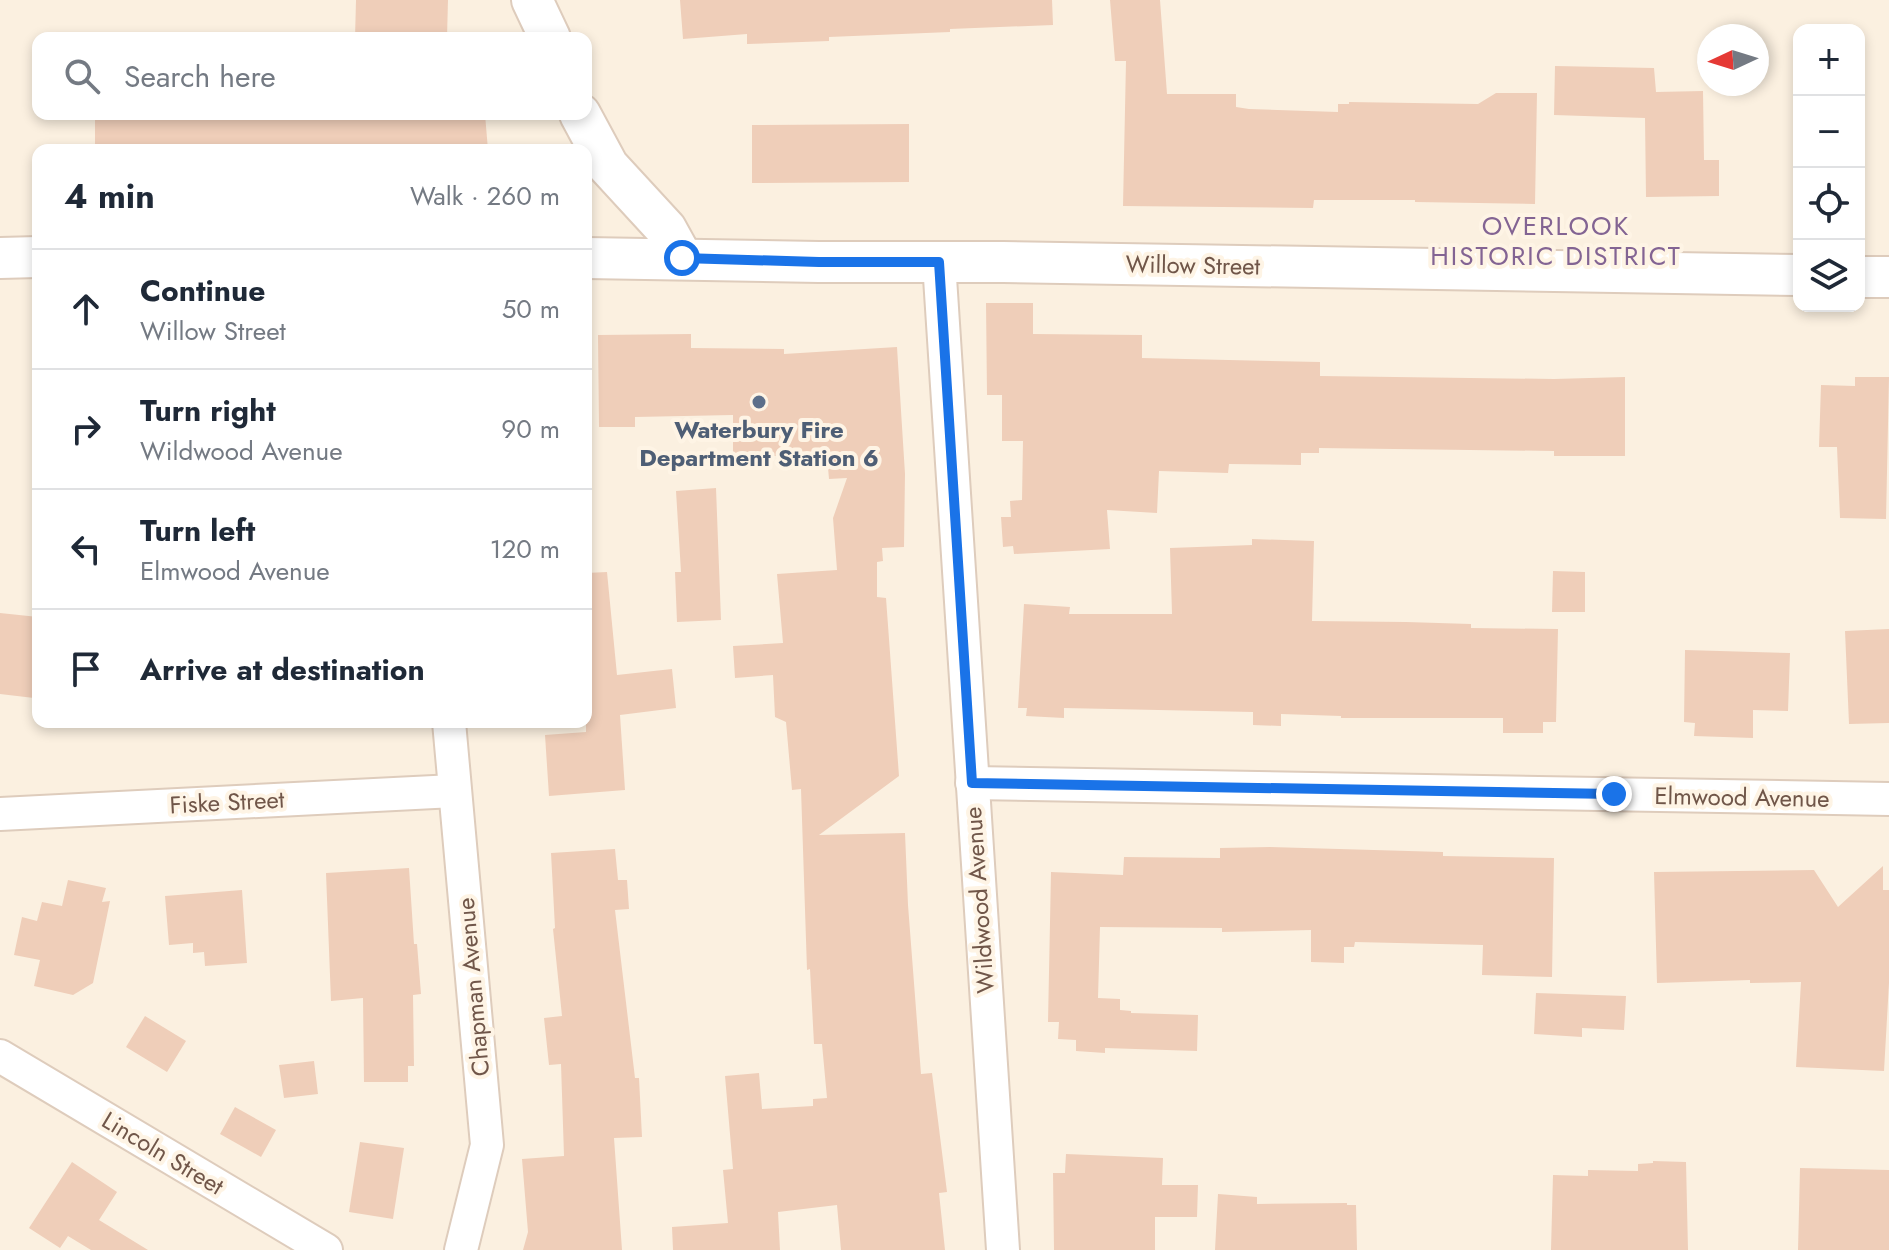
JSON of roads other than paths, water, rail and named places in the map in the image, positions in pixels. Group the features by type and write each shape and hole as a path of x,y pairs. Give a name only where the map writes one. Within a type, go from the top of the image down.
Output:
{"street":[{"path":"532,0 547,32"},
{"path":"576,144 579,120"},
{"path":"583,120 608,166 666,229 682,258"},
{"path":"0,258 32,257"},
{"name":"Willow Street","path":"592,258 1793,275"},
{"name":"Wildwood Avenue","path":"939,262 1003,1250"},
{"path":"1865,277 1889,277"},
{"name":"Chapman Avenue","path":"449,728 487,1145 461,1250"},
{"name":"Elmwood Avenue","path":"972,783 1889,799"},
{"name":"Fiske Street","path":"0,814 454,791"},
{"name":"Lincoln Street","path":"0,1056 326,1250"}],"place":[{"name":"Waterbury Fire Department Station 6","path":"759,402"}],"district":[{"name":"OVERLOOK HISTORIC DISTRICT","path":"1556,241"}]}
